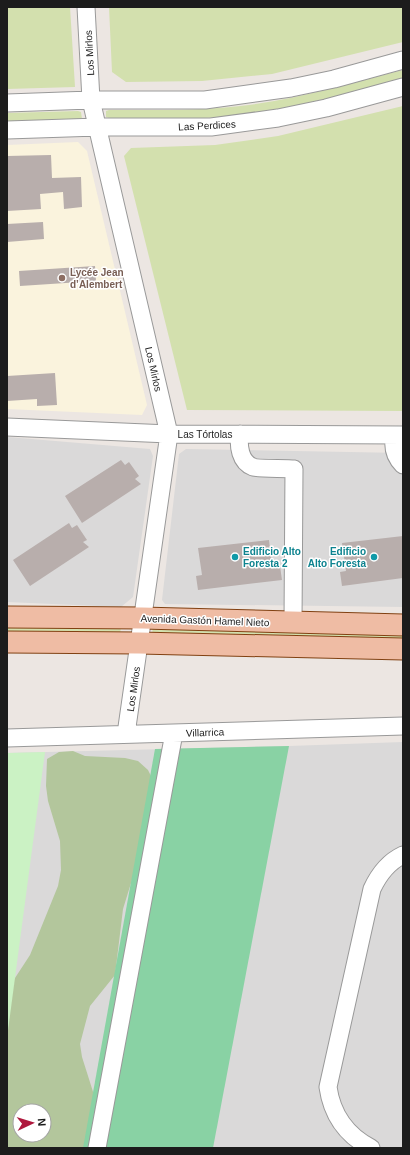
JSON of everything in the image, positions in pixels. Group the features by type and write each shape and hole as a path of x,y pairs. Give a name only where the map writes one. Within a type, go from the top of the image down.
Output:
{"main road":[{"name":"Avenida Gastón Hamel Nieto","path":"7,617 142,618 403,625"},
{"path":"7,642 139,643 403,649"}],"street":[{"name":"Los Mirlos","path":"86,7 91,100 168,434 126,734"},
{"path":"7,103 91,100 205,100 248,95 334,79 403,60"},
{"name":"Las Perdices","path":"7,130 98,127 211,127 278,118 326,108 403,87"},
{"name":"Las Tórtolas","path":"7,426 168,434 399,435"},
{"path":"240,434 239,449 242,456 253,467 294,468 293,622"},
{"path":"399,435 393,442 394,450 397,458 403,465"},
{"name":"Villarrica","path":"7,738 403,726"},
{"path":"97,1148 174,733"},
{"path":"371,1148 360,1142 343,1126 333,1108 328,1087 372,889 377,878 385,868 394,860 403,855"}],"shaded area":[{"name":"Lycée Jean d’Alembert","path":"78,142 87,151 147,405 142,415 7,409 7,145"},
{"path":"8,437 150,449 153,456 133,597 121,607 7,602"},
{"path":"186,449 403,453 403,607 165,604 162,600 179,454"},
{"path":"403,742 403,1148 7,1148 7,753"}],"green space":[{"path":"7,7 70,7 75,87 7,89"},
{"path":"109,7 403,7 403,42 272,74 202,81 126,82 112,72"},
{"path":"403,70 403,79 290,107 234,116 181,119 106,117 106,111 109,110 196,109 231,107 268,102 326,90"},
{"path":"403,106 403,411 187,410 124,156 131,148 215,145 278,136"},
{"path":"81,112 82,119 79,120 7,122 7,113"},
{"path":"7,625 121,628 120,633 7,633"},
{"path":"153,626 403,632 403,641 152,635"},
{"path":"289,746 213,1148 83,1148 155,749"},
{"path":"73,751 85,756 125,758 138,761 148,770 154,782 135,870 123,909 115,975 90,1006 80,1044 82,1057 95,1098 94,1148 7,1148 7,993 30,955 58,886 61,870 60,841 48,801 46,786 47,759 59,752"},
{"path":"45,752 7,1038 7,753"}],"building":[{"path":"51,155 52,178 81,177 82,207 64,209 63,192 40,194 41,209 7,211 7,156"},
{"path":"43,222 44,239 7,242 7,224"},
{"path":"95,266 96,281 20,286 19,271"},
{"path":"55,373 57,405 37,406 37,399 7,401 7,376"},
{"path":"121,460 125,465 129,462 139,476 135,479 141,484 82,523 65,496"},
{"path":"69,523 72,528 77,525 87,540 83,542 89,547 30,586 13,560"},
{"name":"Edificio Alto Foresta","path":"403,536 403,578 342,586 340,572 346,571 342,543"},
{"name":"Edificio Alto Foresta 2","path":"269,540 272,567 280,566 282,580 198,590 196,576 202,575 198,548"}],"place":[{"name":"Lycée Jean d’Alembert","path":"62,278"},
{"name":"Edificio Alto Foresta 2","path":"235,557"},
{"name":"Edificio Alto Foresta","path":"374,557"}]}
